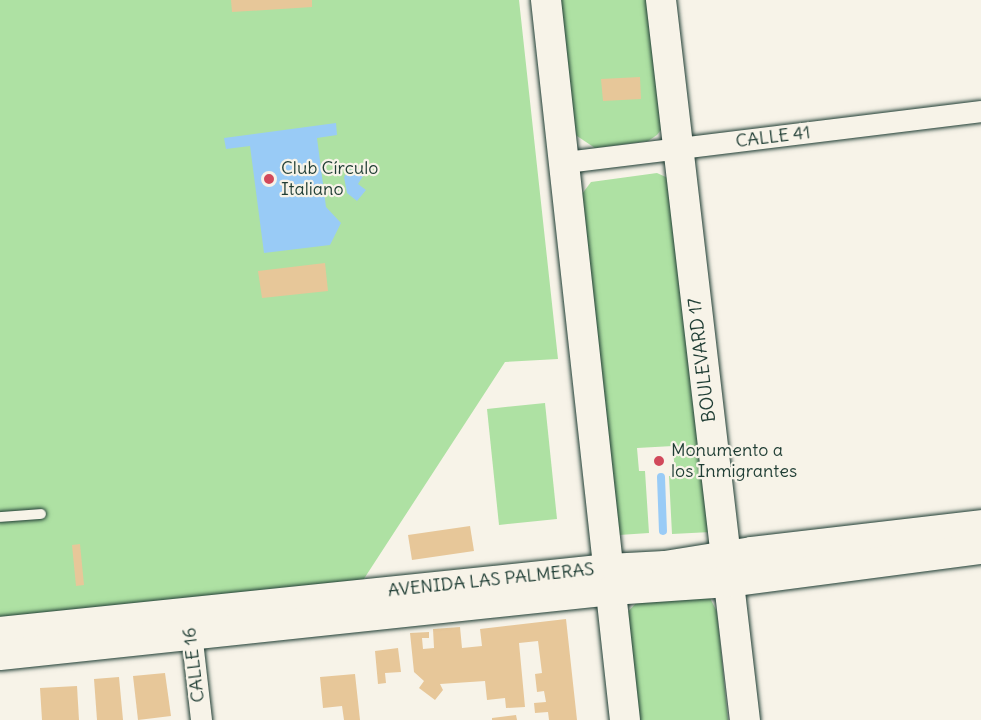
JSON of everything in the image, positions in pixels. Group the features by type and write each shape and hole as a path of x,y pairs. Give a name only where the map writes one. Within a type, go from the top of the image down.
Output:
{"main road":[{"path":"546,0 566,162 625,720"},
{"name":"BOULEVARD 17","path":"661,0 745,720"},
{"name":"AVENIDA LAS PALMERAS","path":"727,569 981,525"},
{"name":"AVENIDA LAS PALMERAS","path":"0,632 190,623 610,579 665,566 727,569 981,549"},
{"name":"AVENIDA LAS PALMERAS","path":"0,656 190,623"}],"street":[{"name":"CALLE 41","path":"566,162 981,111"},
{"name":"CALLE 16","path":"190,623 201,720"}],"lane":[{"path":"0,517 41,514"}],"green space":[{"name":"Club Círculo Italiano","path":"0,0 519,0 558,359 505,362 358,588 0,618"},
{"path":"558,0 652,0 663,127 657,135 648,141 595,148 577,136 572,125"},
{"path":"657,173 668,178 711,532 672,534 669,476 675,476 673,446 637,448 639,471 645,471 649,533 619,535 579,198 591,182"},
{"path":"545,403 557,519 499,525 487,409"},
{"path":"709,596 717,612 728,720 633,720 624,616 639,600"}],"water":[{"path":"336,123 337,135 317,138 326,207 341,223 330,245 264,253 250,146 226,149 224,138"},
{"path":"360,169 363,176 358,184 366,190 357,201 347,193 344,177 349,170"}],"building":[{"path":"231,0 312,0 312,7 232,12"},
{"path":"640,77 641,99 603,101 601,79"},
{"path":"325,263 328,291 262,298 258,271"},
{"path":"470,526 474,551 412,560 408,535"},
{"path":"80,544 84,585 76,586 72,545"},
{"path":"566,619 577,720 549,720 548,712 535,713 534,703 546,702 544,691 537,692 535,674 542,673 538,641 519,643 525,707 506,708 505,698 487,700 485,681 440,684 443,690 435,700 419,688 424,681 414,672 410,633 429,632 429,638 422,638 423,649 434,648 433,629 460,627 462,648 482,646 480,629"},
{"path":"398,648 401,672 385,673 386,683 378,684 375,651"},
{"path":"165,673 171,716 138,720 133,676"},
{"path":"355,674 360,720 344,720 342,706 323,708 320,677"},
{"path":"119,677 123,720 97,720 94,679"},
{"path":"77,686 79,720 42,720 40,688"},
{"path":"516,715 517,720 492,720 492,718"}],"waterway":[{"path":"661,477 663,531"}],"place":[{"name":"Club Círculo Italiano","path":"269,179"},
{"name":"Monumento a los Inmigrantes","path":"659,461"}]}
